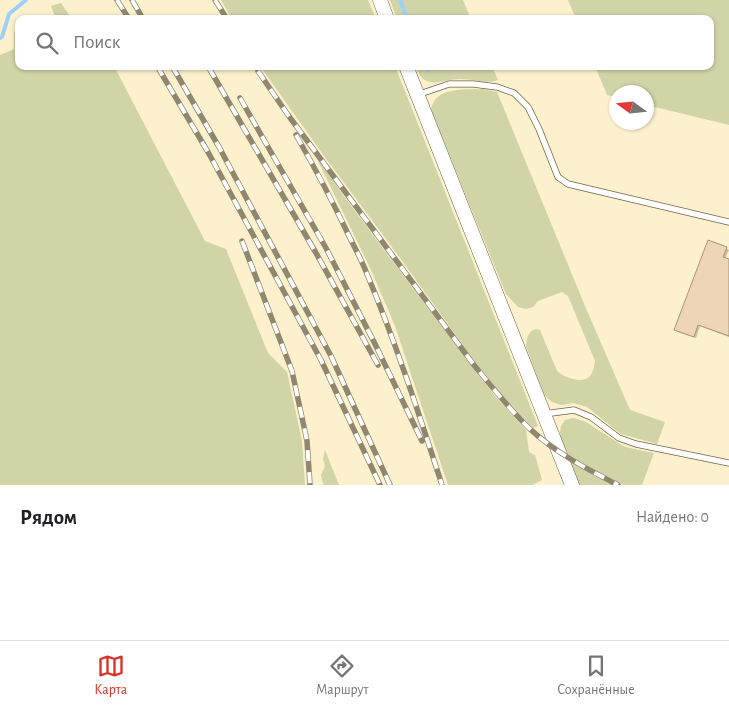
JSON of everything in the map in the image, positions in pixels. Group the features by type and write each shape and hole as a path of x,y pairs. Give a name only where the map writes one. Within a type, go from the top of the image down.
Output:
{"street":[{"path":"380,0 386,15"},
{"path":"408,70 572,485"}],"lane":[{"path":"417,95 449,84 497,87 514,93 528,107 558,177 568,184 729,222"},
{"path":"544,414 574,410 591,416 620,438 636,444 729,463"}],"green space":[{"path":"221,0 368,0 374,15 230,15"},
{"path":"390,0 463,0 469,15 396,15"},
{"path":"568,0 729,0 729,125 654,107 654,85 609,85 609,95 607,95 597,70 714,70 714,15 574,15"},
{"path":"61,3 69,15 54,15 51,6"},
{"path":"14,32 15,70 116,70 205,241 226,249 268,353 287,372 302,441 305,485 0,485 0,55 14,49"},
{"path":"263,70 397,70 538,426 533,428 501,394 476,363"},
{"path":"418,70 494,70 498,80 489,82 459,79 431,82 421,77"},
{"path":"483,89 497,92 630,410 665,422 657,444 621,434 587,407 573,403 562,405 552,402 544,395 526,346 527,338 531,331 540,330 557,371 563,375 577,380 586,379 594,368 595,361 568,296 562,292 538,301 533,307 526,309 518,307 506,294 431,110 434,102 444,93"},
{"path":"319,160 343,195 472,367 526,430 529,452 535,455 542,480 532,485 448,485 395,326"},
{"path":"574,418 586,422 623,446 654,453 642,485 624,485 569,455 561,440 560,432 565,420"},
{"path":"325,450 339,485 323,484 321,475 325,466 323,459"},
{"path":"571,462 614,485 579,485"}],"building":[{"path":"708,240 727,247 723,257 729,259 729,336 698,325 694,337 674,330"}],"waterway":[{"path":"0,38 2,37 9,14 26,0"},
{"path":"400,0 406,15"}],"railway":[{"path":"117,0 126,15"},
{"path":"132,0 141,15"},
{"path":"215,0 224,15"},
{"path":"159,70 208,152 321,360 380,485"},
{"path":"174,70 219,147 331,356 390,485"},
{"path":"210,70 378,365"},
{"path":"258,71 288,115 474,365 508,406 550,446 583,467 618,485"},
{"path":"240,98 326,248 422,441"},
{"path":"296,135 330,198 378,300 416,405 442,485"},
{"path":"242,241 292,371 307,441 310,485"}]}
